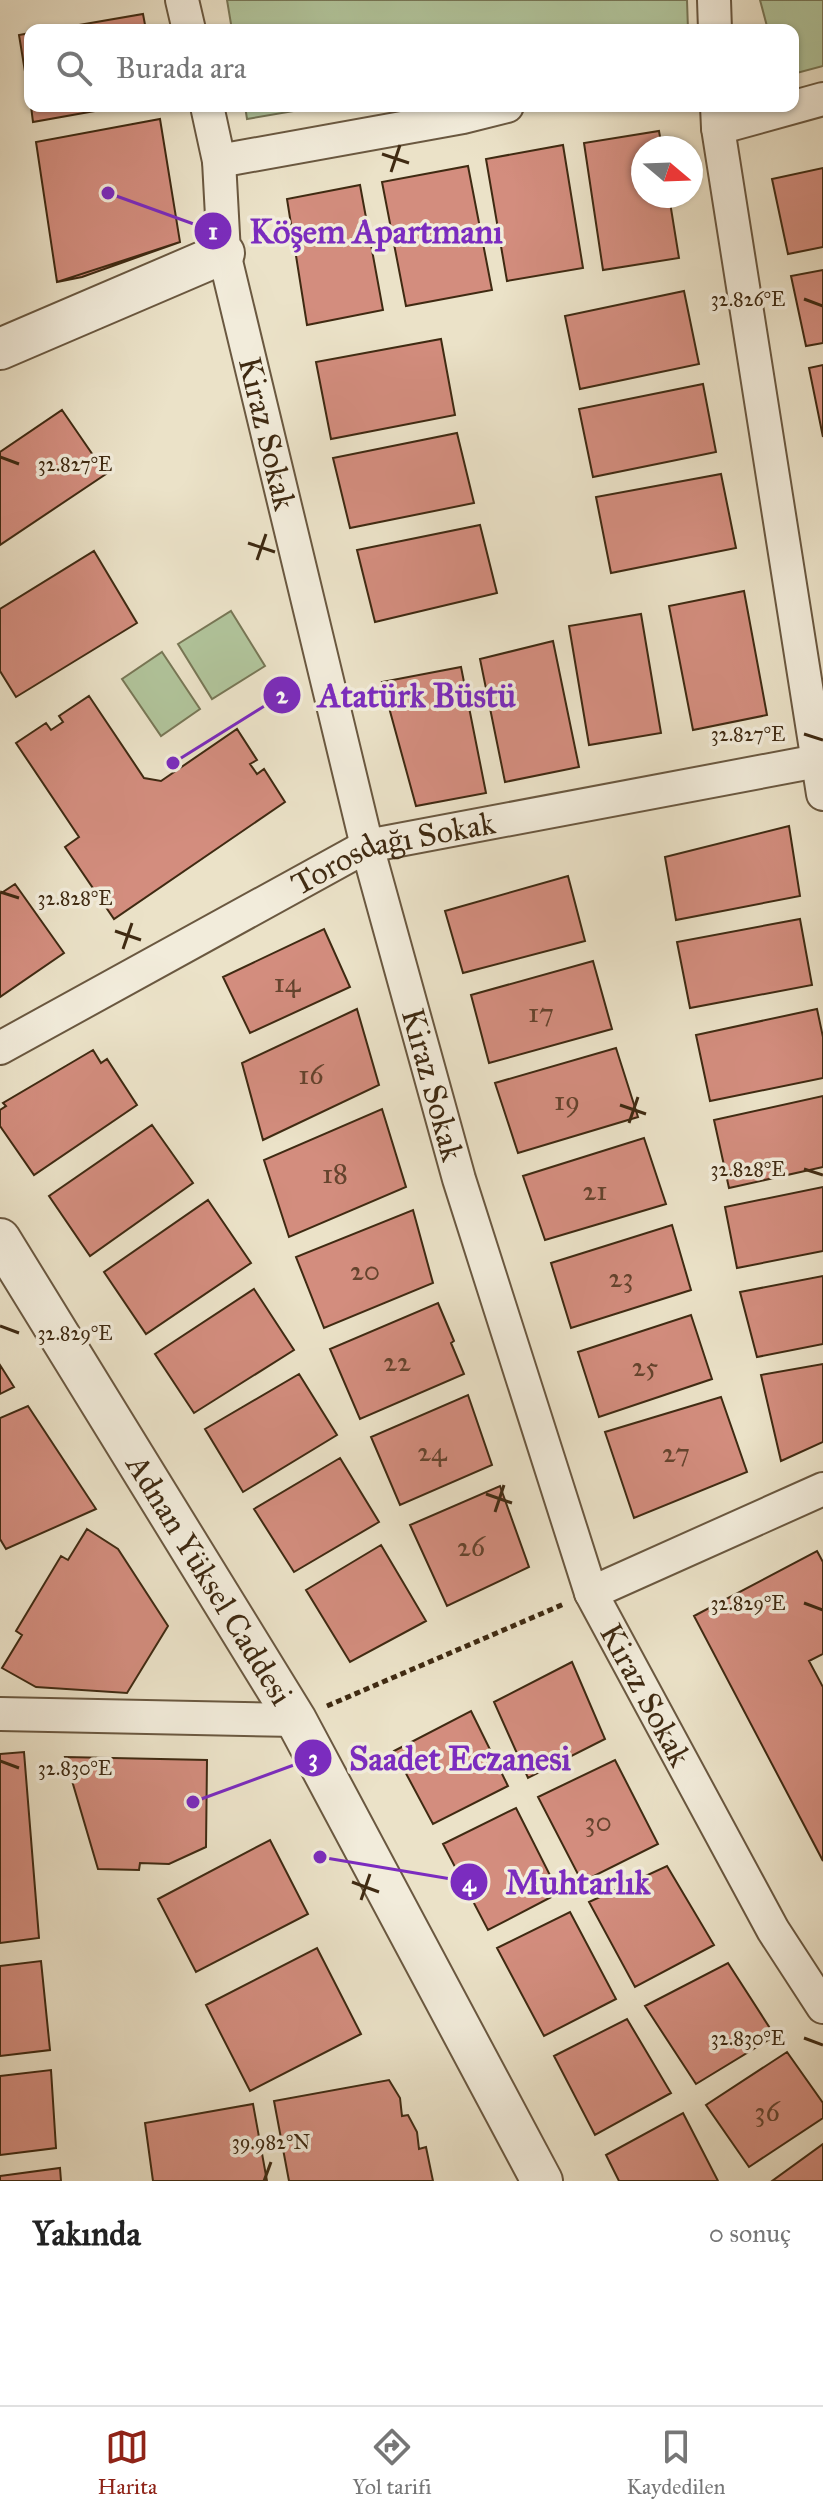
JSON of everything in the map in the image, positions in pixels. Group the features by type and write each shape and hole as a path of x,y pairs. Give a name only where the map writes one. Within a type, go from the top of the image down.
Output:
{"street":[{"path":"182,0 188,24"},
{"path":"714,0 715,24"},
{"path":"799,103 823,99"},
{"name":"Kiraz Sokak","path":"208,112 219,161 224,253 367,846 459,1179 591,1593 773,1930 823,2007"},
{"path":"219,161 483,112"},
{"path":"747,112 718,117 823,794"},
{"path":"0,349 224,253"},
{"name":"Torosdağı Sokak","path":"0,1048 367,846 820,761"},
{"name":"Adnan Yüksel Caddesi","path":"0,1239 296,1720 542,2181"},
{"path":"591,1593 823,1489"},
{"path":"0,1714 296,1720"}],"path":[{"path":"296,1720 591,1593"}],"green space":[{"path":"227,0 687,0 688,24 231,24"},
{"path":"760,0 823,0 823,66 799,72 799,24 766,24"},
{"path":"246,112 288,112 247,119"},
{"path":"231,611 265,666 212,699 178,644"},
{"path":"162,652 200,709 161,736 122,679"}],"building":[{"path":"143,14 145,24 85,24"},
{"path":"24,34 24,65 19,35"},
{"path":"32,112 89,112 33,122"},
{"path":"160,119 180,242 82,277 57,282 36,142"},
{"path":"160,119 180,242 57,282 36,142"},
{"path":"659,131 660,136 631,136 631,208 671,208 679,258 603,270 584,143"},
{"path":"563,145 583,268 507,281 486,159"},
{"path":"468,166 492,290 406,306 382,182"},
{"path":"823,168 823,247 788,254 772,179"},
{"path":"360,185 383,310 307,325 287,199"},
{"path":"823,270 823,343 806,346 791,276"},
{"path":"684,291 699,364 580,389 565,316"},
{"path":"441,339 455,415 331,439 316,362"},
{"path":"823,365 823,437 809,368"},
{"path":"703,384 716,452 593,477 579,409"},
{"path":"62,410 106,474 0,545 0,452"},
{"path":"457,433 474,503 350,528 333,458"},
{"path":"721,474 736,548 611,573 596,497"},
{"path":"480,525 497,593 375,622 357,550"},
{"path":"94,551 137,623 16,697 0,671 0,609"},
{"path":"744,591 767,715 693,730 669,606"},
{"path":"641,614 661,733 589,745 569,626"},
{"path":"553,641 579,767 505,782 480,659"},
{"path":"461,667 486,793 416,806 382,682"},
{"path":"89,696 144,778 161,781 237,729 257,760 250,764 257,774 264,769 285,802 114,919 65,847 79,837 16,743 46,723 51,730 63,722 59,716"},
{"path":"789,826 800,896 676,920 665,857"},
{"path":"568,876 585,941 463,973 445,911"},
{"path":"15,884 64,953 0,997 0,894"},
{"path":"800,919 812,985 690,1008 677,942"},
{"path":"324,929 350,987 250,1033 223,977"},
{"path":"593,961 612,1029 489,1063 471,995"},
{"path":"357,1009 379,1085 263,1140 242,1063"},
{"path":"817,1009 823,1037 823,1078 710,1101 696,1035"},
{"path":"616,1048 638,1117 518,1153 495,1083"},
{"path":"93,1050 101,1063 107,1059 137,1105 34,1175 0,1126 0,1110 6,1106 3,1103"},
{"path":"823,1096 823,1167 729,1188 714,1120"},
{"path":"382,1109 406,1187 289,1237 264,1160"},
{"path":"152,1125 193,1183 90,1256 49,1196"},
{"path":"644,1138 666,1204 545,1240 523,1176"},
{"path":"823,1187 823,1251 737,1268 725,1207"},
{"path":"208,1200 251,1263 146,1334 104,1272"},
{"path":"413,1210 433,1283 324,1328 296,1257"},
{"path":"672,1225 691,1290 571,1328 551,1263"},
{"path":"823,1276 823,1344 757,1357 740,1292"},
{"path":"254,1289 294,1350 194,1413 155,1354"},
{"path":"438,1303 464,1374 360,1419 330,1349"},
{"path":"691,1315 712,1379 599,1417 578,1352"},
{"path":"823,1364 823,1442 781,1461 761,1375"},
{"path":"0,1365 14,1387 0,1394"},
{"path":"299,1374 337,1435 243,1492 205,1429"},
{"path":"468,1395 492,1465 400,1505 371,1437"},
{"path":"721,1397 747,1472 634,1518 605,1432"},
{"path":"28,1406 96,1509 6,1549 0,1539 0,1418"},
{"path":"340,1458 379,1522 294,1572 254,1509"},
{"path":"500,1486 529,1567 447,1606 410,1525"},
{"path":"87,1529 118,1549 168,1626 127,1693 36,1687 2,1668 22,1635 16,1631 61,1556 68,1560"},
{"path":"381,1545 426,1621 350,1662 306,1590"},
{"path":"817,1551 823,1562 823,1654 809,1661 823,1687 823,1861 694,1616"},
{"path":"572,1662 605,1739 528,1778 494,1702"},
{"path":"471,1711 508,1786 433,1824 394,1751"},
{"path":"24,1752 39,1938 0,1943 0,1754"},
{"path":"65,1757 207,1760 206,1847 169,1864 140,1863 139,1870 98,1869"},
{"path":"615,1760 658,1844 582,1882 538,1797"},
{"path":"516,1808 559,1893 488,1930 443,1844"},
{"path":"270,1840 308,1914 196,1972 158,1899"},
{"path":"667,1866 714,1945 635,1987 589,1902"},
{"path":"570,1912 616,1999 544,2036 497,1948"},
{"path":"317,1948 361,2034 250,2091 206,2005"},
{"path":"41,1961 50,2050 0,2056 0,1966"},
{"path":"728,1963 775,2036 696,2084 645,2006"},
{"path":"627,2019 671,2093 595,2135 554,2056"},
{"path":"787,2052 823,2103 823,2118 749,2167 706,2105"},
{"path":"51,2070 56,2148 0,2155 0,2076"},
{"path":"389,2080 400,2098 402,2116 408,2115 417,2132 419,2149 426,2147 433,2181 289,2181 274,2101"},
{"path":"253,2104 267,2181 153,2181 145,2123"},
{"path":"683,2113 718,2181 619,2181 606,2155"},
{"path":"823,2144 823,2181 772,2181"},
{"path":"60,2168 61,2181 0,2181 0,2176"}],"place":[{"name":"Köşem Apartmanı","path":"108,193"},
{"name":"Atatürk Büstü","path":"173,763"},
{"name":"Saadet Eczanesi","path":"193,1802"},
{"name":"Muhtarlık","path":"320,1857"}]}
